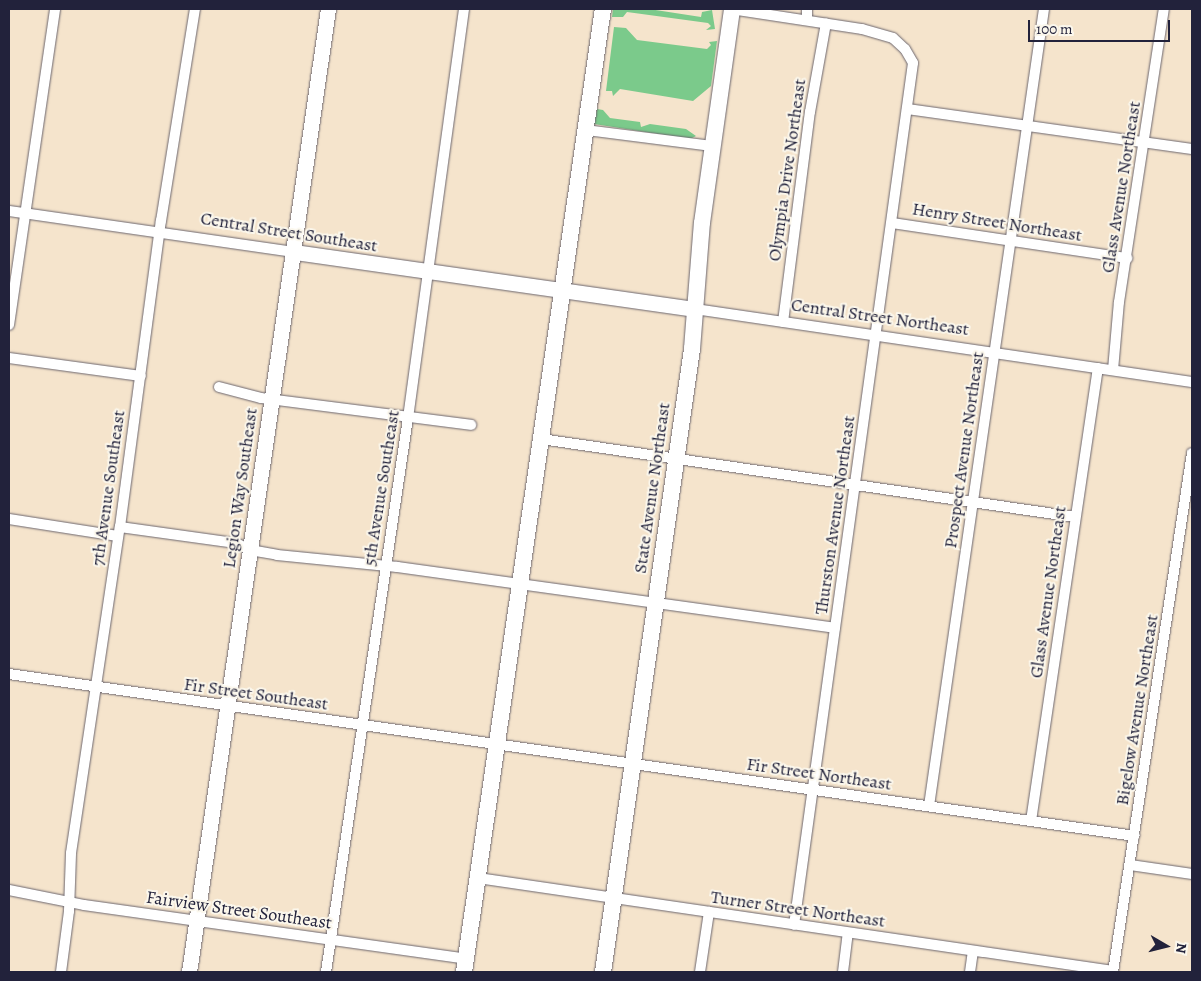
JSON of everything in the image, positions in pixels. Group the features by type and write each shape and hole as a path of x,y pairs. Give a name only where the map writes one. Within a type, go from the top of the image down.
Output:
{"main road":[{"path":"465,966 603,9"},
{"name":"State Avenue Northeast","path":"602,972 676,459 713,146 732,9"}],"street":[{"path":"9,325 55,9"},
{"name":"7th Avenue Southeast","path":"61,972 70,901 71,853 196,9"},
{"name":"Legion Way Southeast","path":"189,972 229,707 328,9"},
{"name":"5th Avenue Southeast","path":"326,972 408,418 464,9"},
{"path":"732,9 826,23"},
{"path":"807,9 807,20"},
{"name":"Prospect Avenue Northeast","path":"929,806 994,352 1029,124 1044,9"},
{"name":"Glass Avenue Northeast","path":"1112,370 1126,258 1164,9"},
{"name":"Thurston Avenue Northeast","path":"794,925 913,63 893,38 862,29 826,23"},
{"name":"Olympia Drive Northeast","path":"784,322 810,112 826,23"},
{"path":"908,109 1029,124 1192,149"},
{"path":"586,130 713,146"},
{"name":"Central Street Southeast","path":"9,211 562,292"},
{"name":"Henry Street Northeast","path":"892,223 1126,258"},
{"name":"Central Street Northeast","path":"562,292 695,309 1192,382"},
{"path":"9,358 141,376"},
{"name":"Glass Avenue Northeast","path":"1031,821 1098,368"},
{"path":"219,387 272,399 472,425"},
{"path":"541,439 1075,517"},
{"name":"Bigelow Avenue Northeast","path":"1113,972 1188,507 1192,453"},
{"path":"9,519 236,543 250,550 386,566 835,628"},
{"name":"Fir Street Southeast","path":"9,674 498,745"},
{"name":"Fir Street Northeast","path":"498,745 1134,836"},
{"path":"1130,865 1192,874"},
{"name":"Turner Street Northeast","path":"478,878 1113,972"},
{"name":"Fairview Street Southeast","path":"9,890 196,921 331,939 465,966"},
{"path":"700,972 709,912"},
{"path":"843,972 848,932"},
{"path":"970,972 973,951"}],"green space":[{"path":"613,9 649,9 701,17 702,12 712,10 715,29 706,30 711,26 708,23 627,12 623,17 612,17"},
{"path":"614,27 626,28 637,40 707,49 711,45 709,42 717,41 711,86 693,101 620,89 613,96 612,91 606,91"},
{"path":"597,109 603,110 610,118 640,122 641,127 650,124 686,129 696,136 690,139 594,124"}]}
